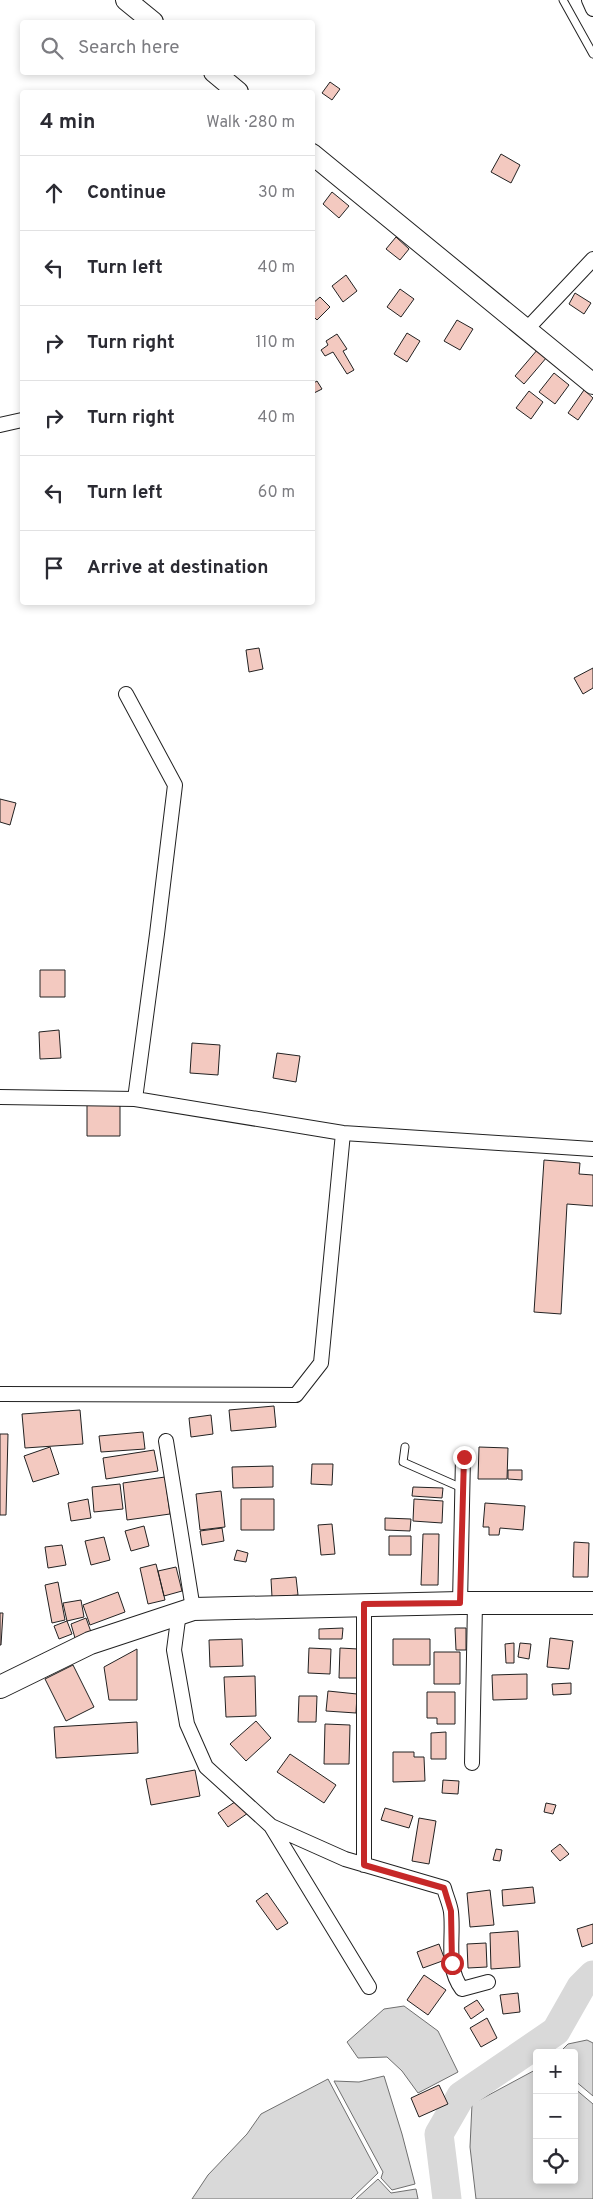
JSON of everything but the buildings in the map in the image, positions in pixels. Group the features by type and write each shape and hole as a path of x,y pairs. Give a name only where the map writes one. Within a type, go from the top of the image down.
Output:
{"main road":[{"path":"126,0 151,20"},
{"path":"218,75 236,90"},
{"path":"316,159 593,384"},
{"path":"0,1686 90,1643 186,1611 364,1604 593,1603"}],"street":[{"path":"589,0 593,9"},
{"path":"526,330 593,259"},
{"path":"0,425 20,420"},
{"path":"126,694 175,785 158,934 135,1099"},
{"path":"0,1097 135,1099 343,1133 593,1150"},
{"path":"0,1394 296,1395 321,1364 343,1133"},
{"path":"166,1441 186,1611 174,1650 187,1724 206,1767 271,1826 369,1987"},
{"path":"464,1457 463,1488 472,1763"},
{"path":"364,1604 364,1865"},
{"path":"271,1826 345,1859 444,1888 451,1911 454,1979 462,1989 488,1982"}],"lane":[{"path":"563,0 593,54"},
{"path":"405,1447 402,1462 463,1488"}],"shaded area":[{"path":"404,2006 438,2031 458,2072 418,2093 402,2071 387,2057 358,2058 347,2042 384,2009"},
{"path":"587,2040 593,2043 593,2096 578,2083 578,2049 563,2049 568,2044"},
{"path":"533,2071 533,2184 578,2184 578,2091 593,2104 593,2199 476,2199 470,2147 472,2104"},
{"path":"384,2076 415,2184 392,2190 381,2178 383,2172 334,2081 359,2082"},
{"path":"328,2079 378,2173 351,2199 192,2199 208,2175 247,2134 261,2114"},
{"path":"378,2179 391,2193 416,2189 418,2199 356,2199"}],"waterway":[{"path":"447,2199 439,2134 461,2096 556,2031 581,1987 593,1975"}],"route":[{"path":"452,1963 451,1911 444,1888 364,1865 364,1604 460,1603 464,1457"}]}
